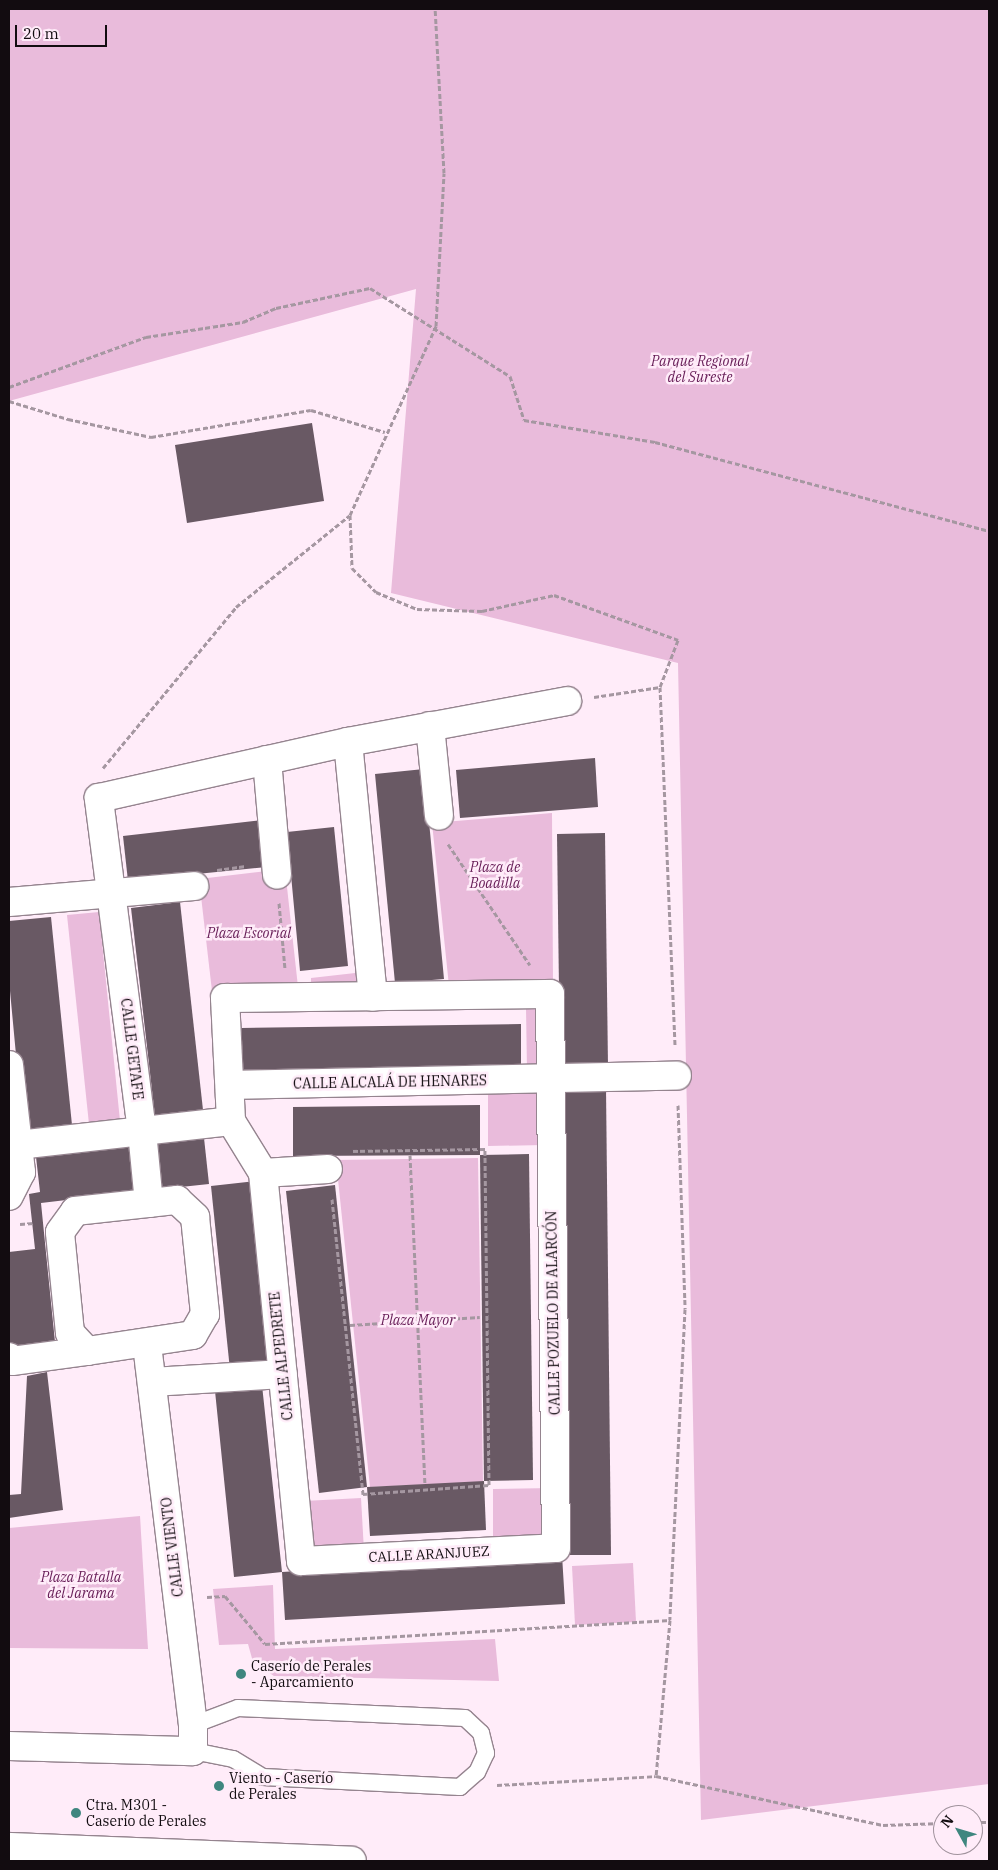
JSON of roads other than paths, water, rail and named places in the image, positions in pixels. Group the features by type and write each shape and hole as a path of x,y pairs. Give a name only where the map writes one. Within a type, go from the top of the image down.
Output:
{"street":[{"path":"277,874 267,760 348,742 566,701"},
{"path":"430,726 439,816"},
{"path":"335,1172 258,1163 231,1121 225,998 374,996 348,742"},
{"name":"CALLE GETAFE","path":"149,1203 142,1132 98,798 267,760"},
{"path":"9,902 112,895 194,886"},
{"name":"CALLE POZUELO DE ALARCÓN","path":"374,996 550,994 556,1548"},
{"path":"9,1065 21,1172 9,1196"},
{"name":"CALLE ALCALÁ DE HENARES","path":"230,1085 677,1076"},
{"path":"18,1145 231,1121"},
{"name":"CALLE ALPEDRETE","path":"258,1163 283,1374 301,1562"},
{"path":"9,1357 12,1361 147,1344 193,1335 205,1314 195,1216 177,1200 75,1211 60,1232 70,1333 87,1351"},
{"name":"CALLE VIENTO","path":"147,1344 193,1738"},
{"path":"152,1382 283,1374"},
{"name":"CALLE ARANJUEZ","path":"301,1562 556,1548"},
{"path":"9,1746 193,1738"},
{"path":"9,1847 352,1861"}],"lane":[{"path":"238,1708 464,1718 481,1733 486,1753 477,1772 460,1787 263,1777 193,1738 238,1708"}],"place":[{"name":"Caserío de Perales - Aparcamiento","path":"241,1674"},
{"name":"Viento - Caserío de Perales","path":"219,1786"},
{"name":"Ctra. M301 - Caserío de Perales","path":"76,1813"}],"park label":[{"name":"Parque Regional del Sureste","path":"700,370"},
{"name":"Plaza de Boadilla","path":"495,876"},
{"name":"Plaza Escorial","path":"249,933"},
{"name":"Plaza Mayor","path":"418,1320"},
{"name":"Plaza Batalla del Jarama","path":"81,1585"}]}
